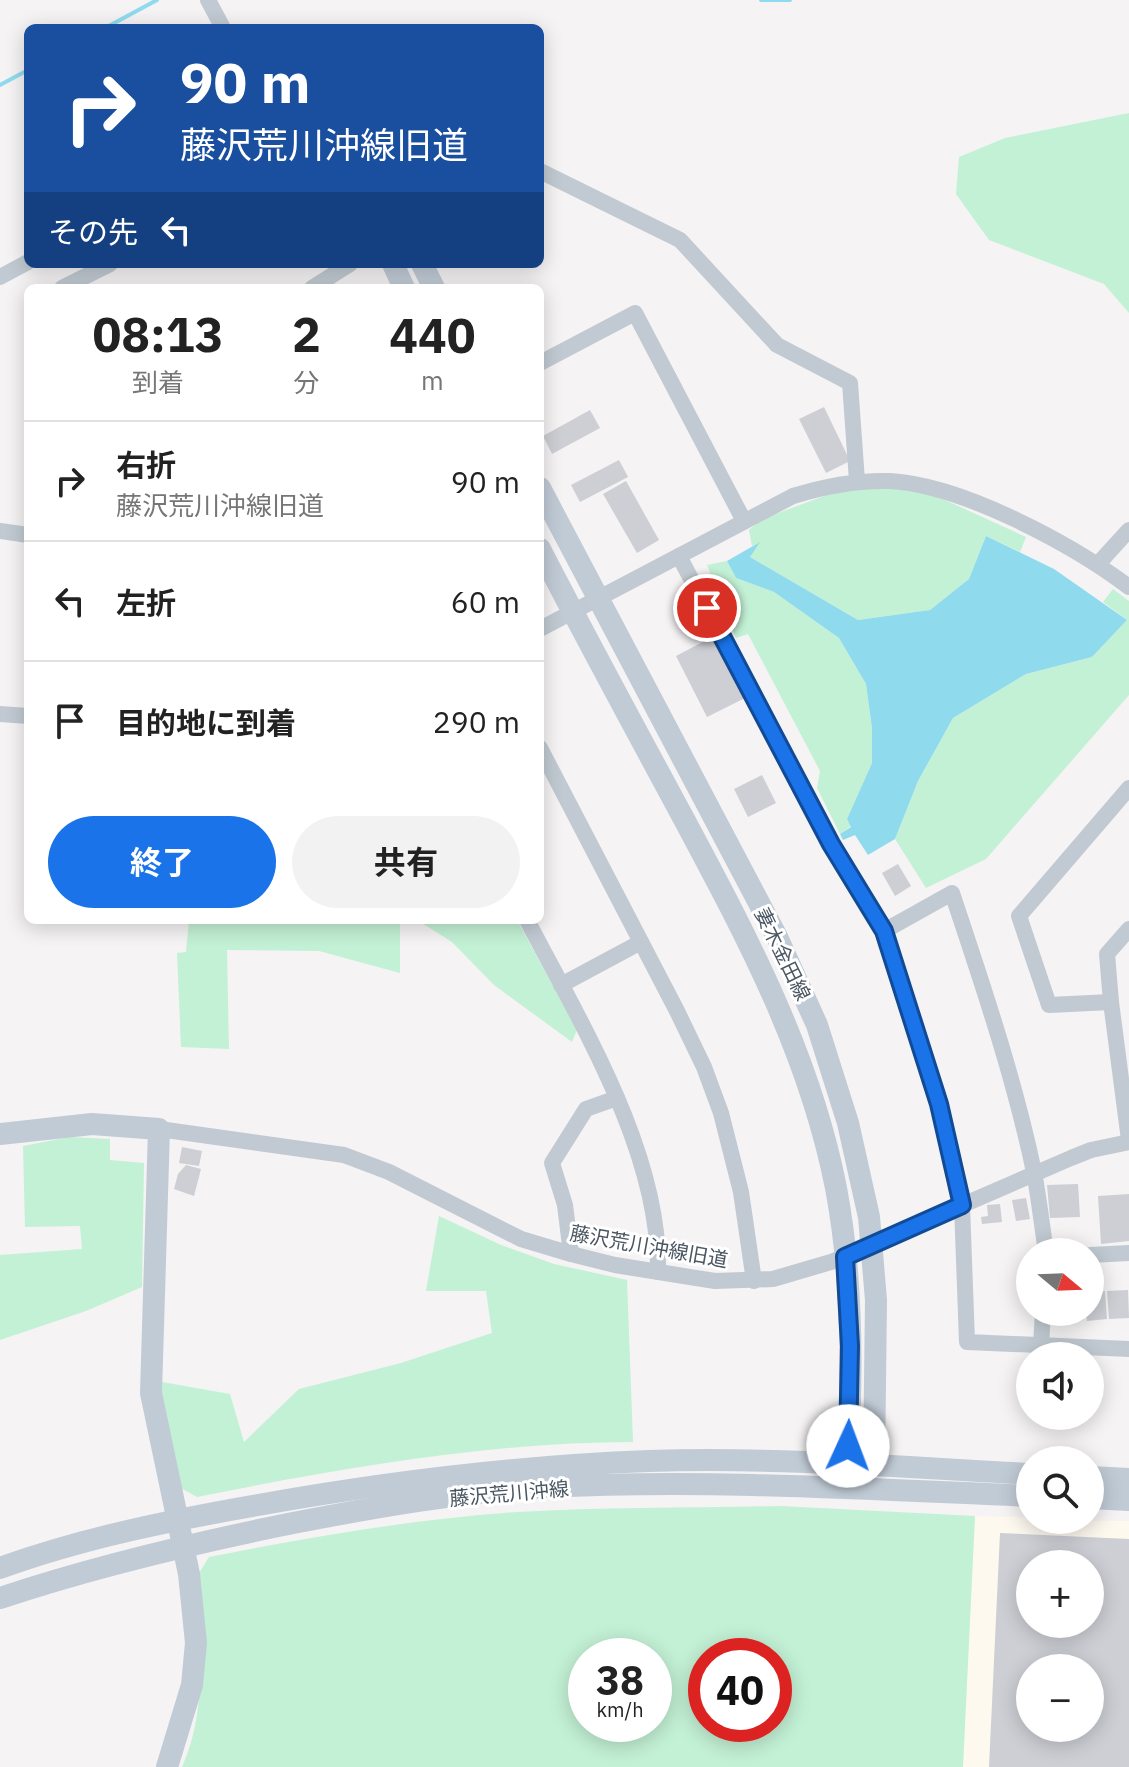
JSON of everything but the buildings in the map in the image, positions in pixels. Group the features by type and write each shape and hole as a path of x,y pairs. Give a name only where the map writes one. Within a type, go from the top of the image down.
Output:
{"main road":[{"name":"妻木金田線","path":"544,496 777,937 817,1025 848,1123 872,1246 876,1337 874,1465"},
{"name":"妻木金田線","path":"544,557 727,900 789,1027 822,1130 836,1189 845,1257 850,1346 847,1464 859,1487"},
{"path":"0,1134 92,1124 159,1129 151,1393 193,1599 195,1665 186,1709 167,1767"},
{"name":"藤沢荒川沖線","path":"0,1568 30,1557 177,1519 371,1485 650,1461 847,1464 1016,1473"},
{"path":"859,1487 874,1465"},
{"path":"1104,1478 1129,1479"},
{"name":"藤沢荒川沖線","path":"0,1598 183,1545 353,1511 466,1495 543,1488 697,1482 1016,1495"},
{"path":"1104,1499 1129,1500"}],"street":[{"path":"208,0 221,24"},
{"path":"544,173 680,240 777,345 850,383 857,481"},
{"path":"0,277 24,264"},
{"path":"70,284 102,268"},
{"path":"318,284 344,268"},
{"path":"544,361 635,313 744,521"},
{"path":"544,627 793,496 857,481 903,482 945,492 1013,519 1098,564 1129,587"},
{"path":"1098,564 1129,530"},
{"path":"0,531 24,534"},
{"path":"679,556 831,844 884,931 939,1104 962,1205 967,1342 1016,1344"},
{"path":"0,714 24,716"},
{"path":"544,756 704,1067 721,1113 741,1192 754,1281"},
{"path":"1111,1002 1049,1005 1019,916 1129,788"},
{"path":"884,931 952,893 995,1023 1034,1175 1044,1238"},
{"path":"529,924 593,1044 617,1098 643,1173 654,1222 658,1272"},
{"path":"1129,929 1107,954 1129,1141"},
{"path":"561,985 641,942"},
{"path":"571,1254 565,1205 552,1163 586,1109 617,1098"},
{"name":"藤沢荒川沖線旧道","path":"159,1129 344,1155 389,1172 521,1239 571,1254 715,1281 754,1281 793,1275 872,1246 1091,1150 1129,1141"},
{"path":"1104,1254 1129,1253"},
{"path":"1104,1348 1129,1349"}],"shaded area":[{"path":"975,1516 1016,1517 1016,1534 1104,1534 1104,1521 1129,1521 1129,1767 963,1767"}],"green space":[{"path":"1129,113 1129,313 1104,284 989,240 956,194 959,157 1005,138"},
{"path":"885,487 934,495 1026,537 1020,552 986,536 969,579 930,610 858,620 750,557 758,543 752,546 749,530 762,519 835,492"},
{"path":"727,561 736,578 774,592 839,638 866,684 872,728 872,763 847,819 851,826 840,834 817,788 820,771 748,634 736,638 707,565"},
{"path":"1113,589 1129,601 1129,695 986,859 926,888 895,839 918,781 953,718 1026,674 1092,657 1127,620 1103,602"},
{"path":"189,924 400,924 400,973 319,951 227,950 229,1049 181,1047 177,953 186,952"},
{"path":"423,924 519,924 577,1030 572,1042 494,985 452,942"},
{"path":"70,1137 110,1139 110,1160 144,1163 142,1287 86,1311 0,1340 0,1255 82,1249 80,1226 25,1227 23,1146"},
{"path":"439,1216 501,1245 554,1264 627,1280 633,1442 469,1452 359,1467 197,1497 177,1486 161,1405 162,1382 230,1394 244,1442 299,1389 401,1363 492,1333 486,1291 426,1291"},
{"path":"781,1506 975,1516 963,1767 182,1767 196,1721 201,1672 199,1573 209,1557 440,1519 584,1509"}],"water":[{"path":"986,536 1054,569 1127,620 1092,657 1026,674 953,718 918,781 895,839 868,855 855,835 843,840 840,834 851,827 847,819 872,763 872,728 866,684 839,638 774,592 736,578 727,561 760,542 750,557 858,620 930,610 969,579"}],"waterway":[{"path":"112,24 157,0"},
{"path":"761,0 790,0"},
{"path":"0,85 24,72"}],"route":[{"path":"707,608 831,844 884,931 939,1104 962,1205 845,1257 850,1346 848,1446"}]}
